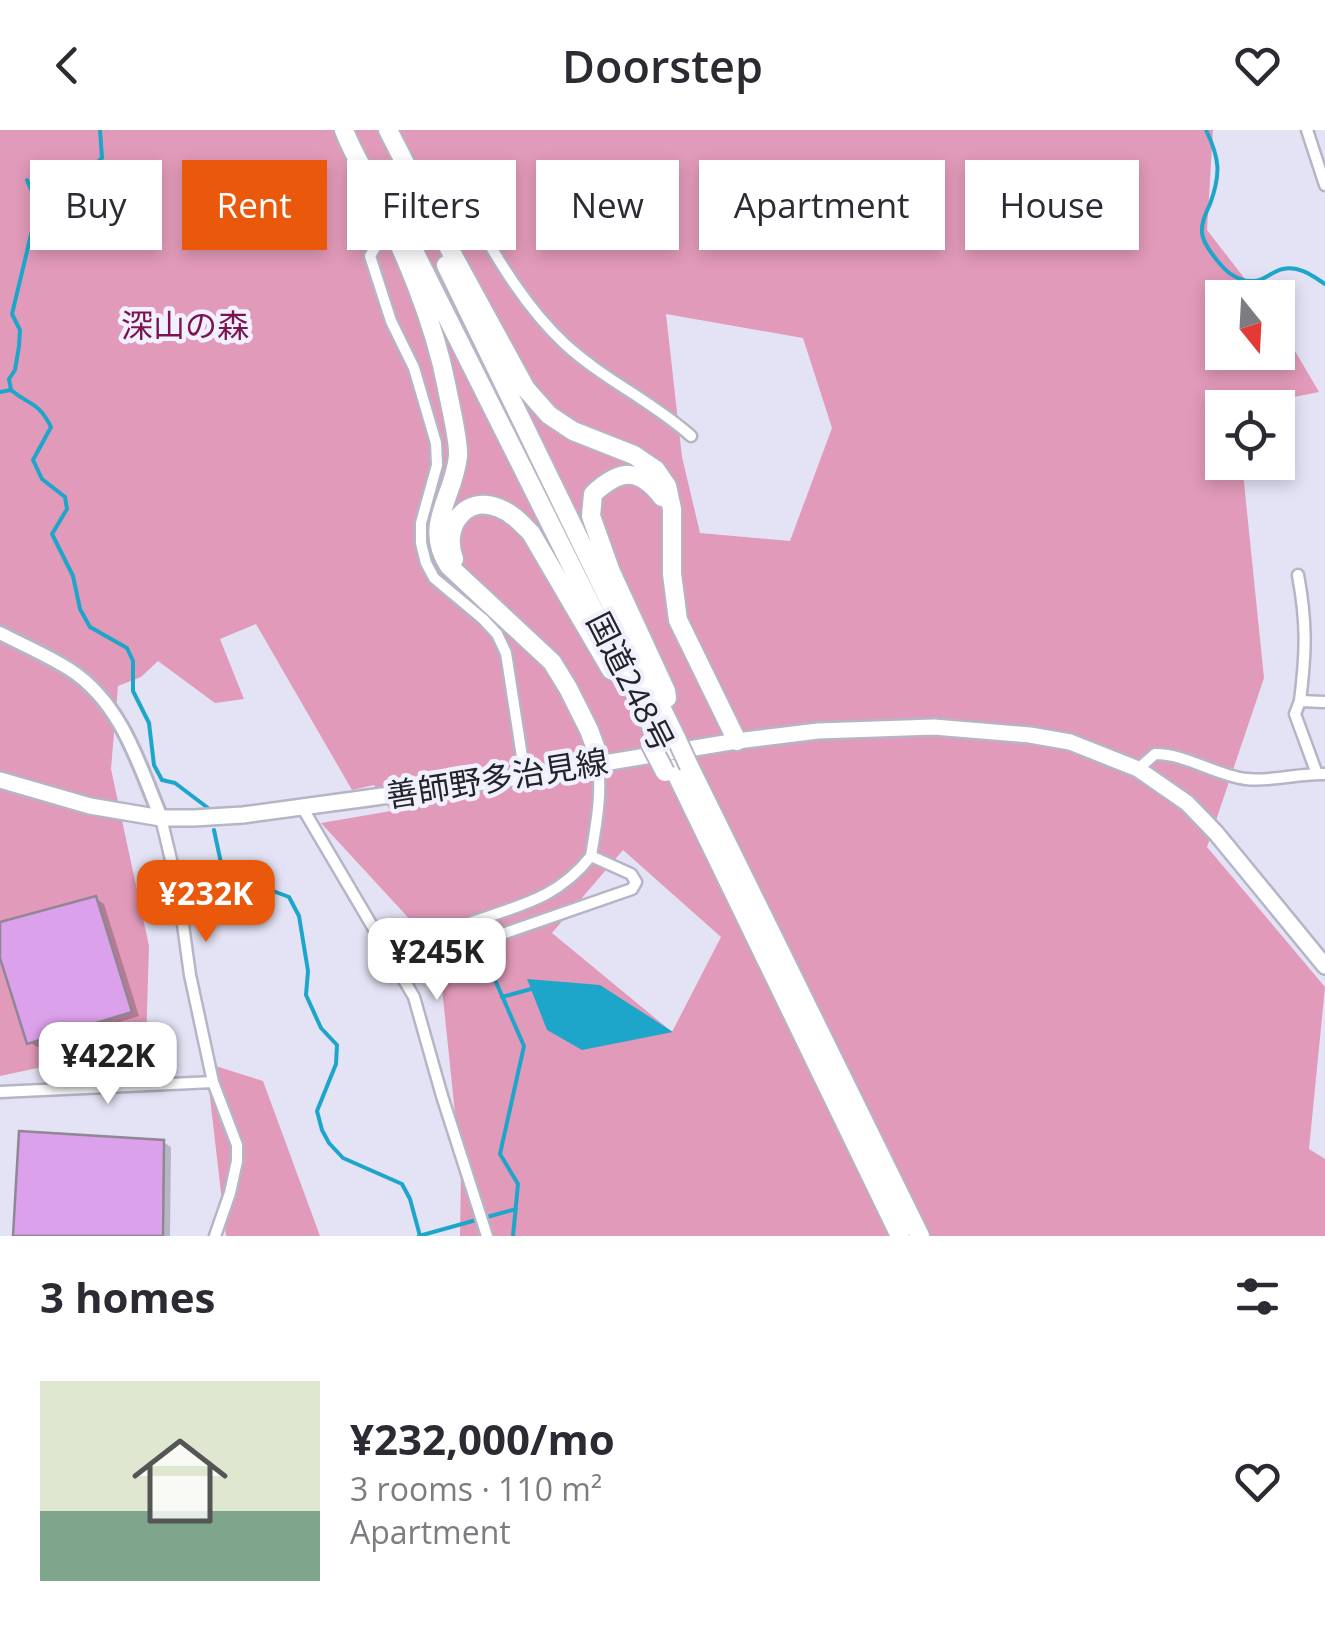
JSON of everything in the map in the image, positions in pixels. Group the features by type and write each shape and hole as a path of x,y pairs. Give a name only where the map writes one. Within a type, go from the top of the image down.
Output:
{"highway":[{"path":"344,130 426,310 446,383 458,454 438,521 440,553 471,588 552,662 589,730 598,764"},
{"name":"国道248号","path":"354,130 665,739"},
{"name":"国道248号","path":"380,130 665,739 728,884 900,1236"},
{"path":"388,130 526,389 549,415 573,431 634,455 656,470 667,486 672,510 672,574 678,620 737,741"},
{"path":"665,739 666,691 611,572 591,516 593,494 626,474 650,482 672,510"},
{"path":"459,574 450,535 466,509 496,506 515,516 540,548 604,657 665,739 676,769"},
{"name":"国道248号","path":"676,769 920,1236"}],"main road":[{"name":"善師野多治見線","path":"0,780 90,806 161,818 242,815 818,731 934,726 1030,735 1070,742 1138,769 1187,803 1325,966"}],"street":[{"path":"1306,130 1325,186"},
{"path":"374,250 370,256 391,320 414,368 436,443 436,464 421,523 426,563 434,578 483,619 502,643 525,776"},
{"path":"493,250 531,306 564,343 691,436"},
{"path":"1138,769 1155,754 1168,754 1250,780 1321,774 1294,714 1300,701 1306,653 1305,612 1298,575"},
{"path":"0,633 71,670 105,700 132,748 161,818 213,1082 238,1145 230,1193 215,1236"},
{"path":"1300,701 1325,702"},
{"path":"591,856 632,874 636,882 632,889 479,942 472,922 559,888 591,856 598,810 598,764"},
{"path":"302,807 414,997 488,1236"},
{"path":"0,1092 213,1082"}],"green space":[{"name":"深山の森","path":"0,130 1213,130 1207,230 1246,280 1205,280 1205,370 1295,370 1295,351 1319,392 1295,397 1295,390 1205,390 1205,480 1244,480 1264,678 1207,847 1325,987 1309,1149 1325,1159 1325,1236 460,1236 461,1171 438,950 321,823 391,811 374,785 352,790 256,624 220,639 244,699 215,703 158,661 141,677 118,686 111,769 149,946 146,1045 0,1076","holes":["666,314 803,338 832,428 790,541 700,533 682,457","623,850 721,937 672,1032 552,933"]},
{"path":"206,1063 263,1081 320,1236 226,1236"}],"water":[{"path":"527,979 600,985 673,1032 582,1050 547,1030"}],"building":[{"path":"96,896 132,1012 27,1044 0,958 0,922"},
{"path":"19,1131 164,1140 163,1236 13,1236"}],"waterway":[{"path":"11,390 9,379 15,370 20,330 12,314 35,218 102,158 100,130"},
{"path":"1206,130 1217,167 1216,184 1202,229 1212,254 1240,279 1256,281 1289,268 1325,284"},
{"path":"27,180 30,187"},
{"path":"0,392 11,390 33,405 51,427 33,460 42,479 65,497 67,509 52,534 73,576 80,609 90,627 127,648 133,661 133,691 149,723 154,765 162,780 175,783 208,808"},
{"path":"214,830 228,896 250,899 273,891 289,897 299,916 308,971 306,995 321,1028 337,1045 336,1064 317,1111 322,1130 343,1158 402,1184 420,1236"},
{"path":"496,982 524,1046 500,1154 518,1184 513,1236"},
{"path":"502,997 531,989"},
{"path":"419,1236 516,1209"}]}
